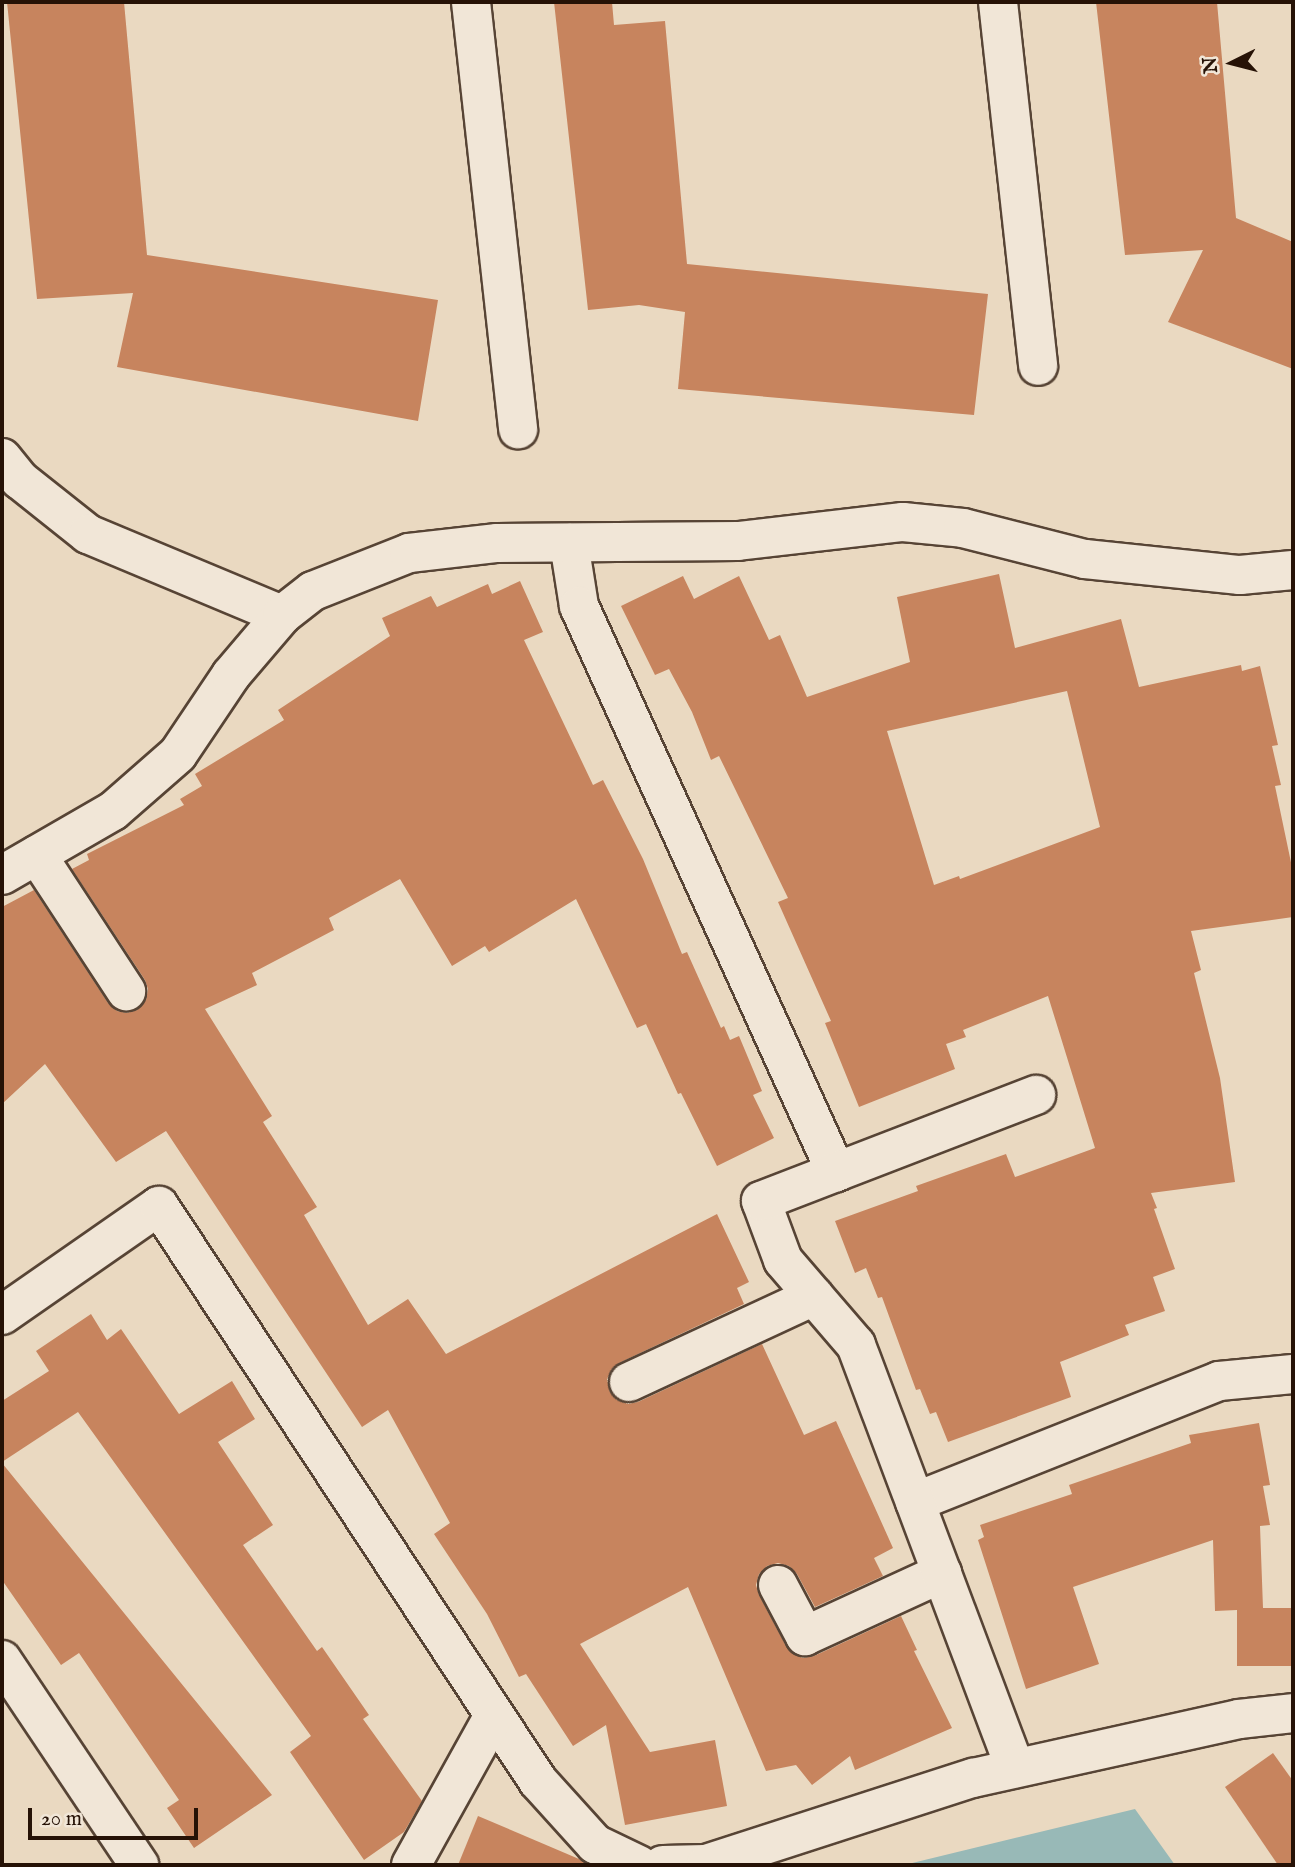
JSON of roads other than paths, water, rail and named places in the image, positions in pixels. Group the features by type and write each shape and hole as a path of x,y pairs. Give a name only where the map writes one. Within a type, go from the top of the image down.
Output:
{"street":[{"path":"471,2 518,429"},
{"path":"998,2 1038,366"},
{"path":"2,458 20,480 88,534 282,615"},
{"path":"2,875 113,811 178,754 230,675 282,615 313,591 409,553 497,543 738,541 903,523 963,528 1085,559 1240,575 1293,569"},
{"path":"569,543 579,606 836,1172"},
{"path":"37,855 126,991"},
{"path":"1015,1768 856,1345 783,1260 761,1201 1036,1095"},
{"path":"9,1297 159,1206 538,1782 595,1844 639,1865"},
{"path":"629,1382 814,1296"},
{"path":"915,1503 1219,1381 1293,1374"},
{"path":"778,1585 805,1636 942,1573"},
{"path":"2,1660 139,1865"},
{"path":"663,1865 706,1864 973,1778 1239,1719 1293,1713"},
{"path":"411,1865 494,1715"}],"water":[{"path":"1135,1809 1175,1865 904,1865"}]}
